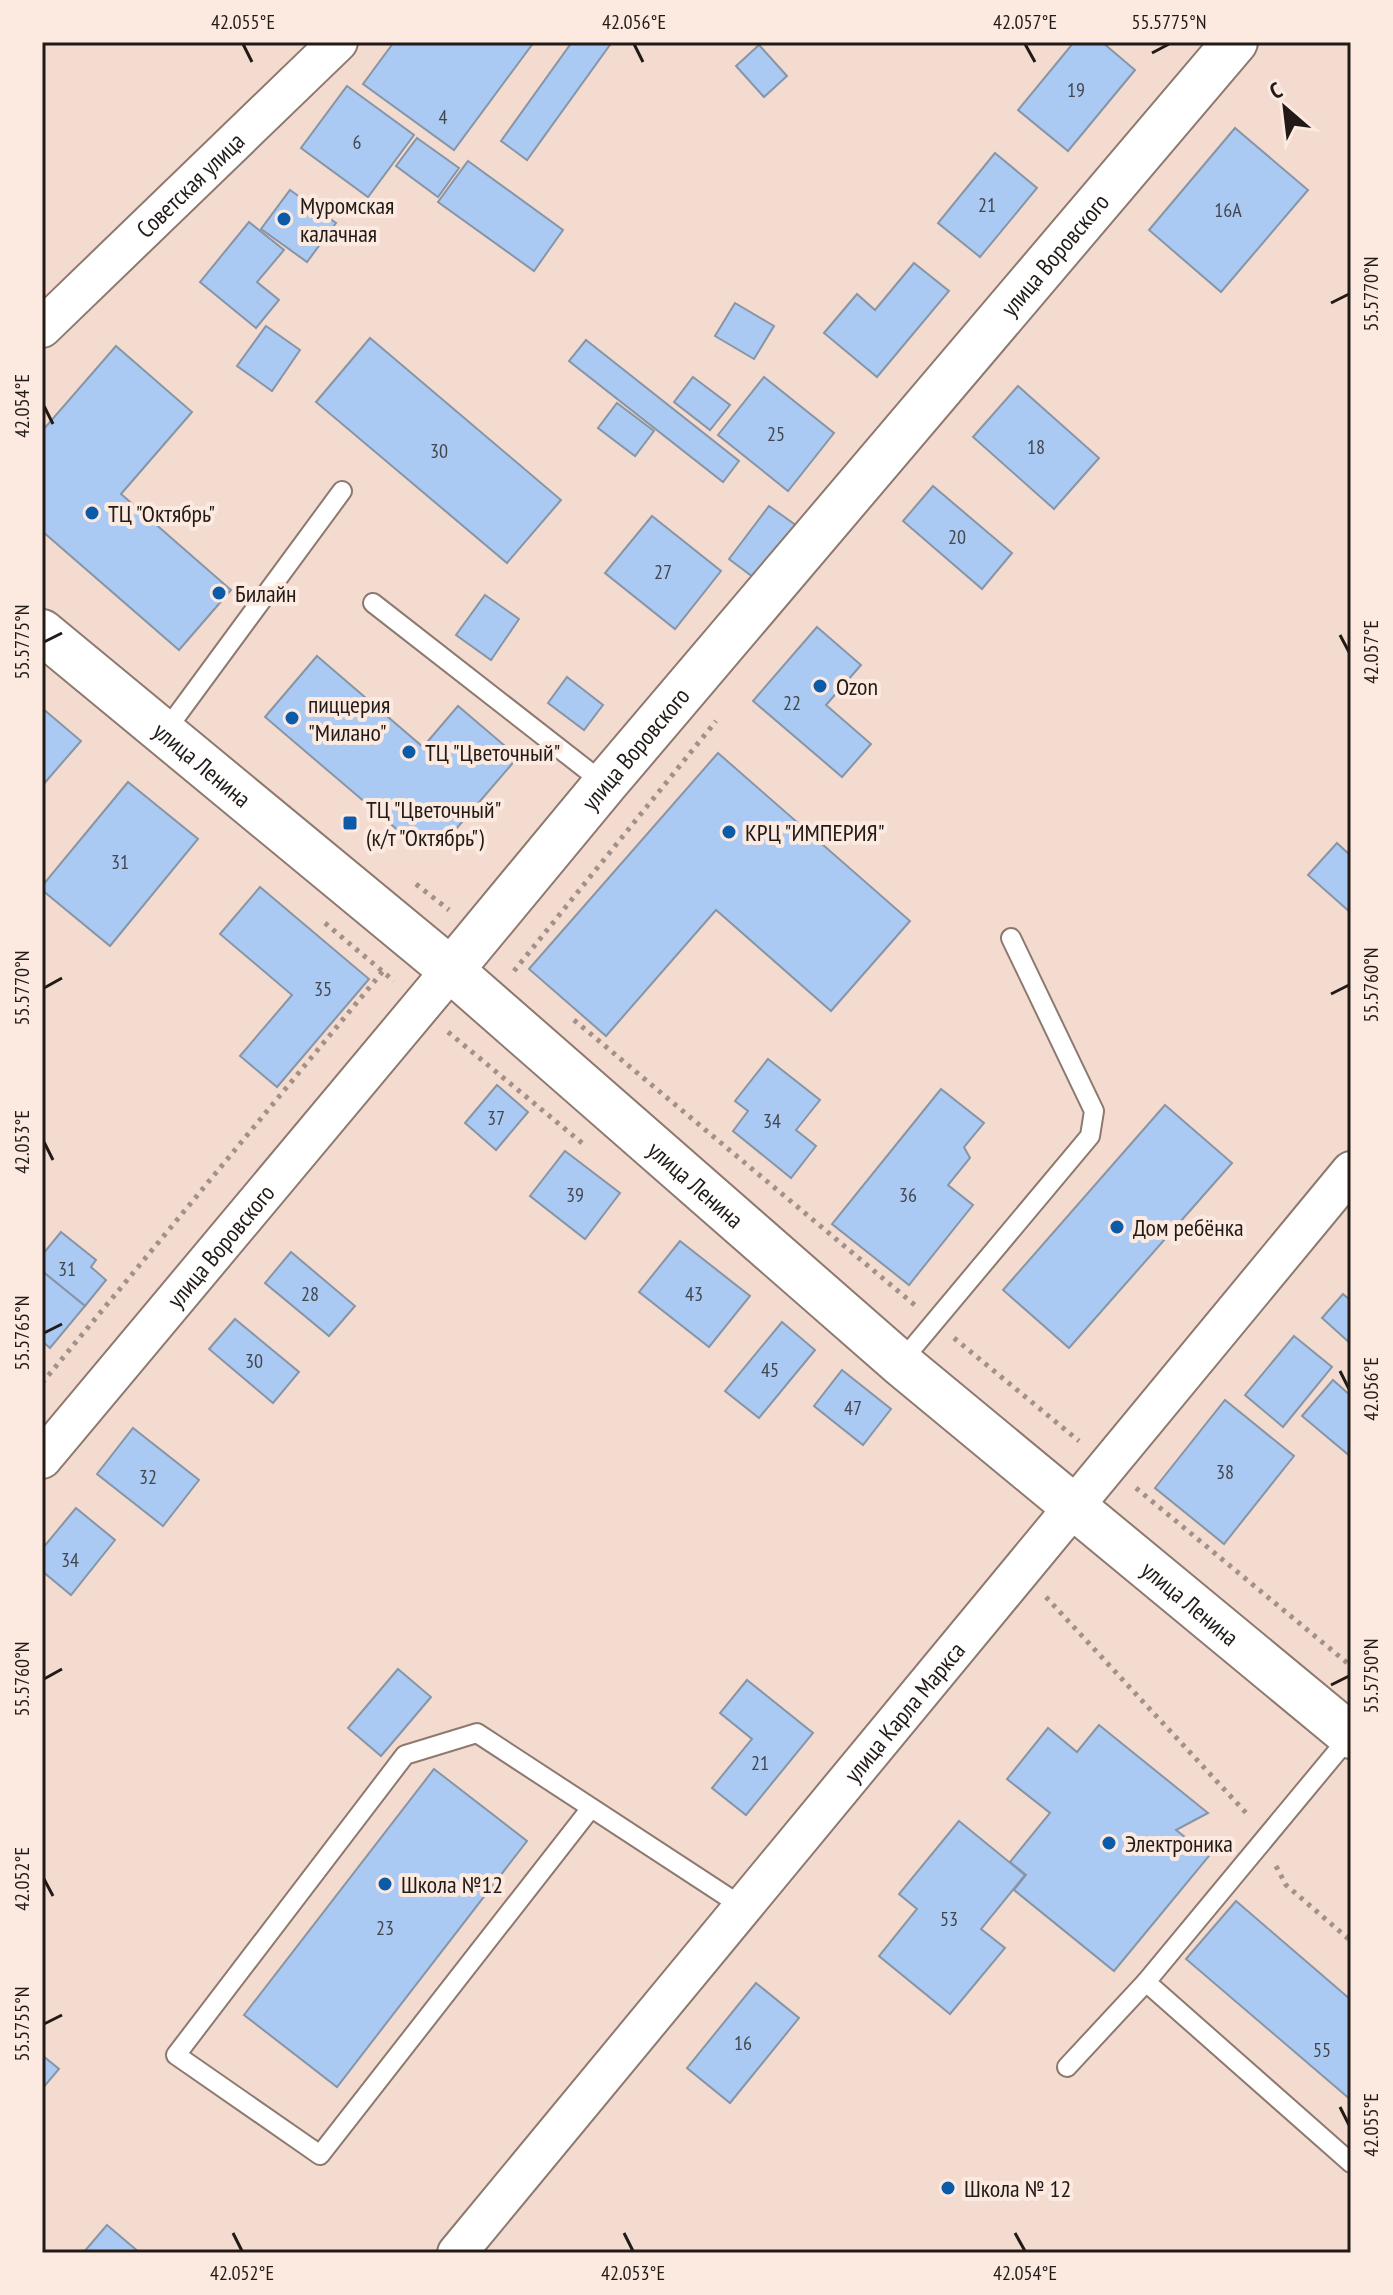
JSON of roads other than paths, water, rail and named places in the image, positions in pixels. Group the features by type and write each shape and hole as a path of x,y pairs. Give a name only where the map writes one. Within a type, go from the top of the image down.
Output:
{"street":[{"name":"Советская улица","path":"42,328 338,42"},
{"name":"улица Воровского","path":"42,1459 605,784 1235,42"},
{"name":"улица Ленина","path":"42,632 451,970 900,1363 1351,1736"},
{"name":"улица Карла Маркса","path":"457,2253 1351,1171"}],"lane":[{"path":"164,733 342,491"},
{"path":"373,603 605,784"},
{"path":"900,1363 1090,1136 1094,1111 1011,938"},
{"path":"591,1808 320,2155 176,2055 405,1755 477,1733 743,1907"},
{"path":"1067,2067 1146,1982 1351,1736"},
{"path":"1146,1982 1351,2163"}],"place":[{"name":"Муромская калачная","path":"284,219"},
{"name":"ТЦ \"Октябрь\"","path":"92,513"},
{"name":"Билайн","path":"219,593"},
{"name":"Ozon","path":"820,686"},
{"name":"пиццерия \"Милано\"","path":"292,718"},
{"name":"ТЦ \"Цветочный\"","path":"409,752"},
{"name":"ТЦ \"Цветочный\" (к/т \"Октябрь\")","path":"350,823"},
{"name":"КРЦ \"ИМПЕРИЯ\"","path":"729,832"},
{"name":"Дом ребёнка","path":"1117,1227"},
{"name":"Электроника","path":"1109,1843"},
{"name":"Школа №12","path":"385,1884"},
{"name":"Школа № 12","path":"948,2188"}]}
